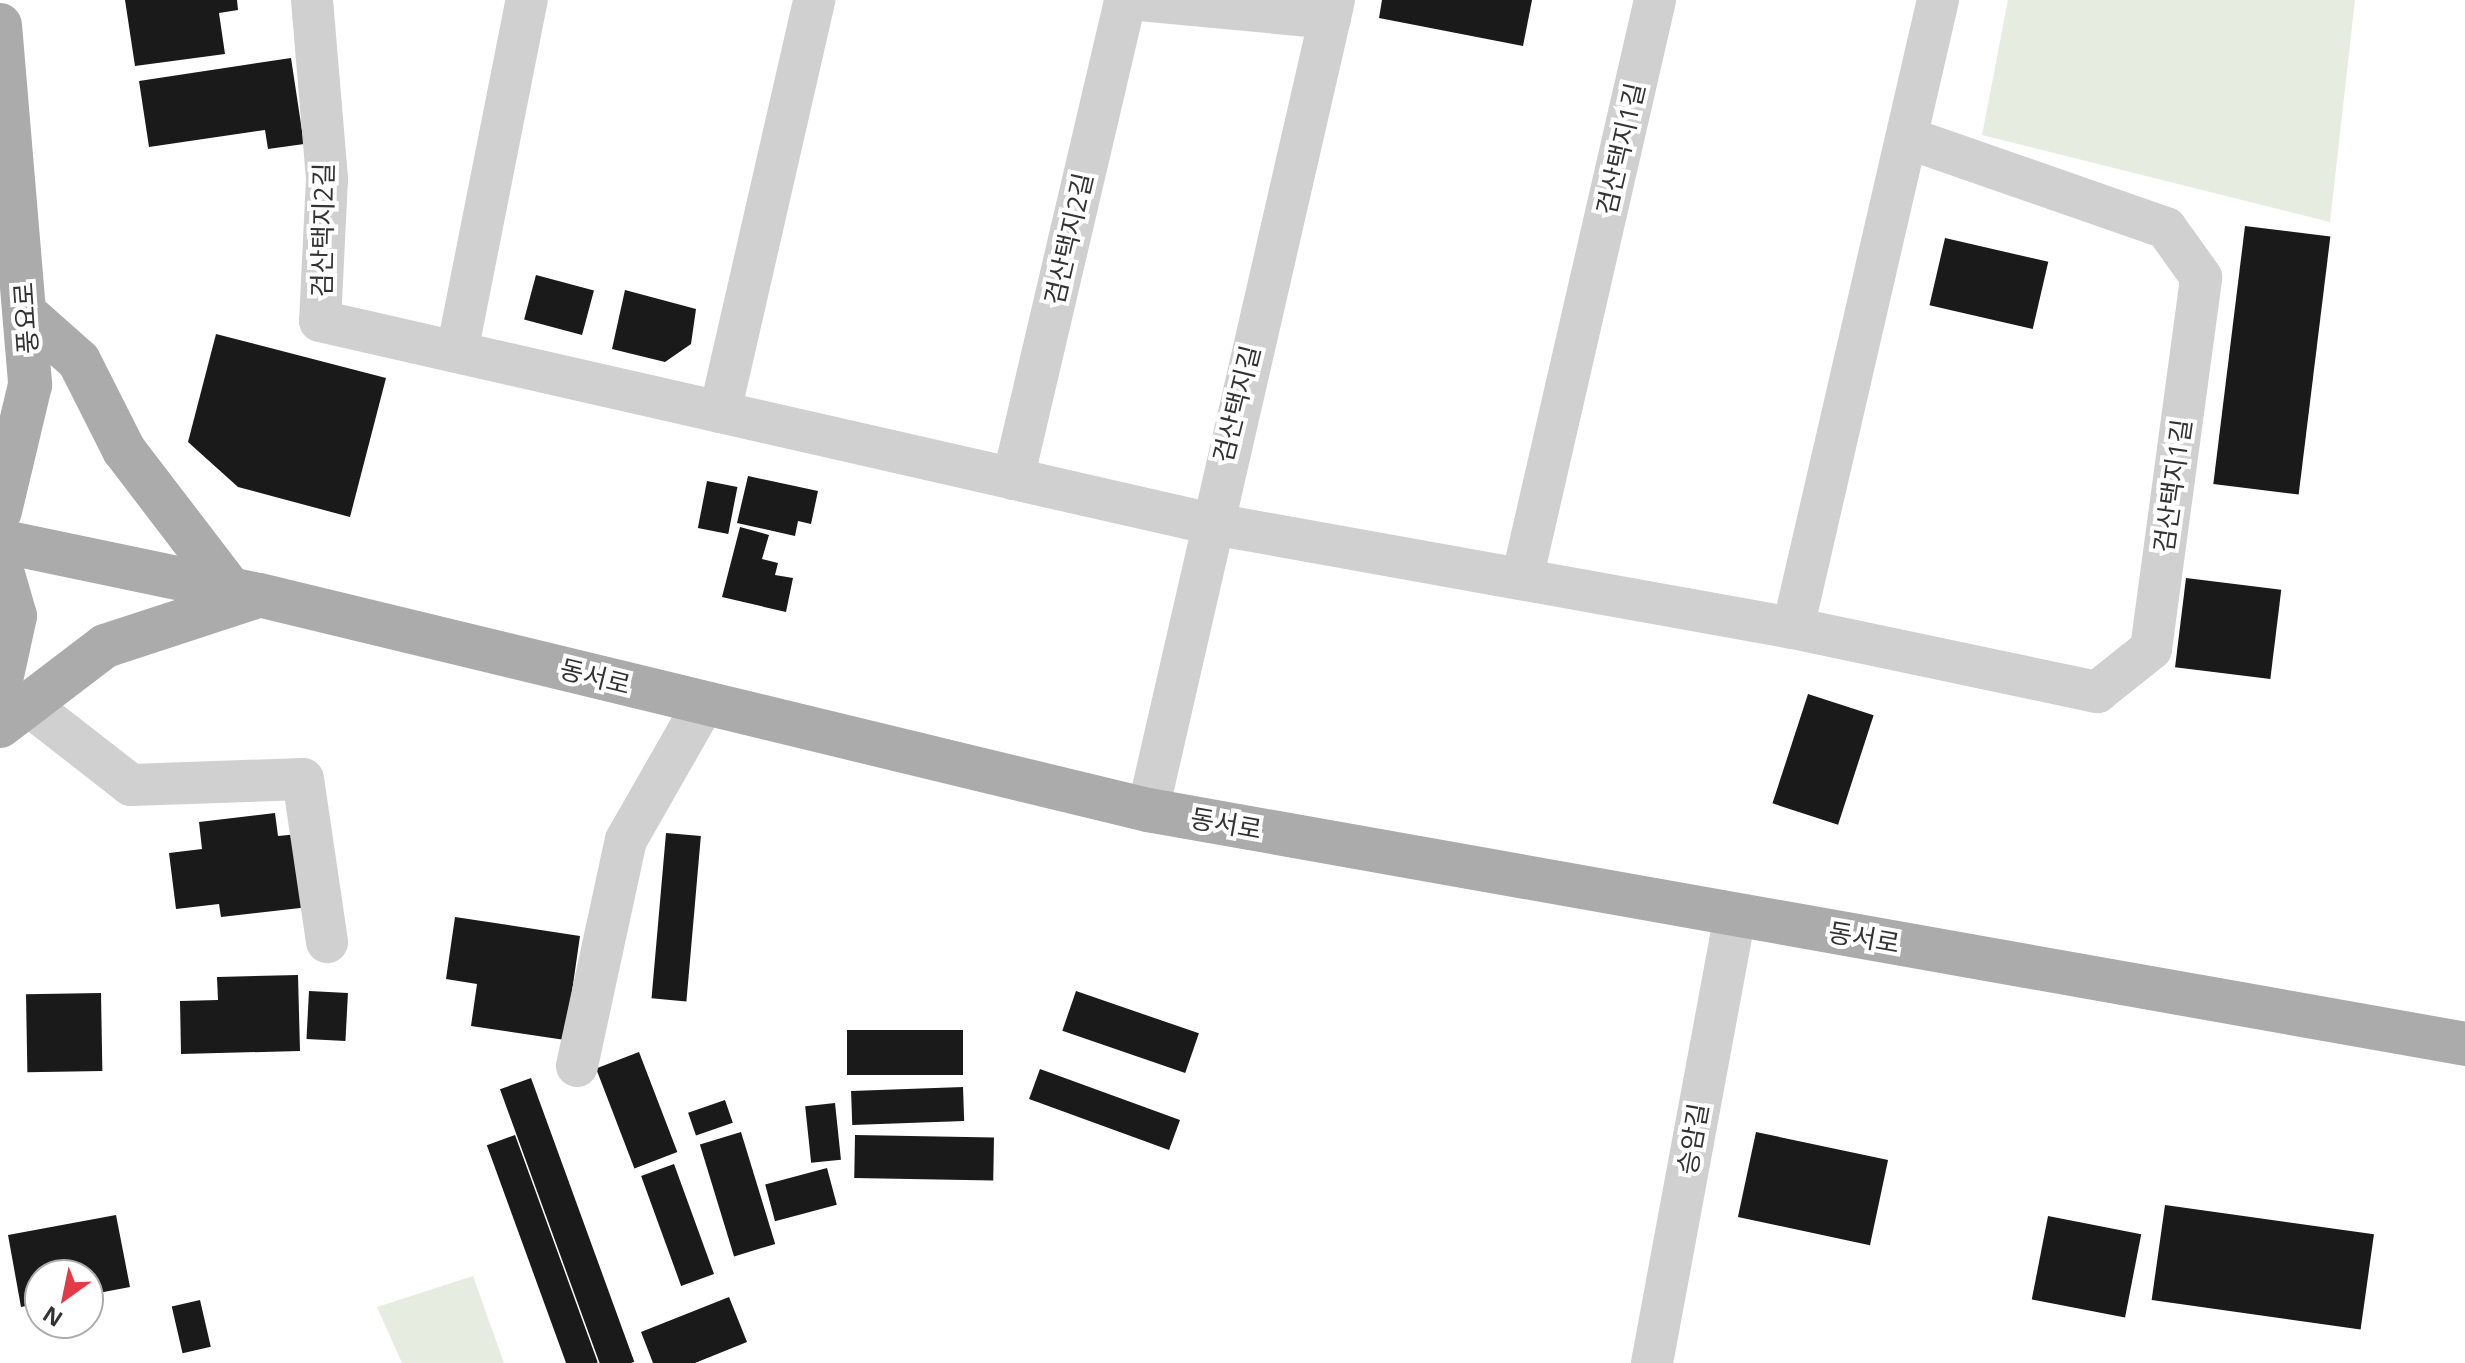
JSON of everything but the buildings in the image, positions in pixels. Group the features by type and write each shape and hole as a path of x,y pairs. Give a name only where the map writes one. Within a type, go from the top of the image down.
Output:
{"main road":[{"name":"풍요로","path":"0,25 10,239 25,313 30,385 0,511"},
{"path":"9,705 105,646 245,592 124,450 79,361 25,313"},
{"name":"동서로","path":"0,541 245,592 1148,810 2465,1044"},
{"path":"0,564 15,616 9,705"}],"street":[{"name":"검산택지2길","path":"312,0 327,179 320,321 1208,523"},
{"path":"457,352 527,0"},
{"path":"720,412 814,0"},
{"name":"검산택지2길","path":"1013,479 1125,0"},
{"path":"1140,0 1332,9"},
{"name":"검산택지1길","path":"1522,579 1655,0"},
{"path":"1793,628 1910,139 1938,0"},
{"name":"검산택지길","path":"1148,810 1208,523 1332,9"},
{"name":"검산택지1길","path":"1208,523 1793,628 2097,692 2151,649 2201,277 2166,228 1910,139"},
{"path":"577,1066 626,840 704,703"},
{"path":"9,705 131,785 303,779 327,942"},
{"name":"승암길","path":"1652,1363 1735,915"}],"shaded area":[{"path":"2008,0 2355,0 2330,222 1982,135"},
{"path":"473,1276 504,1363 402,1363 377,1307"}]}
